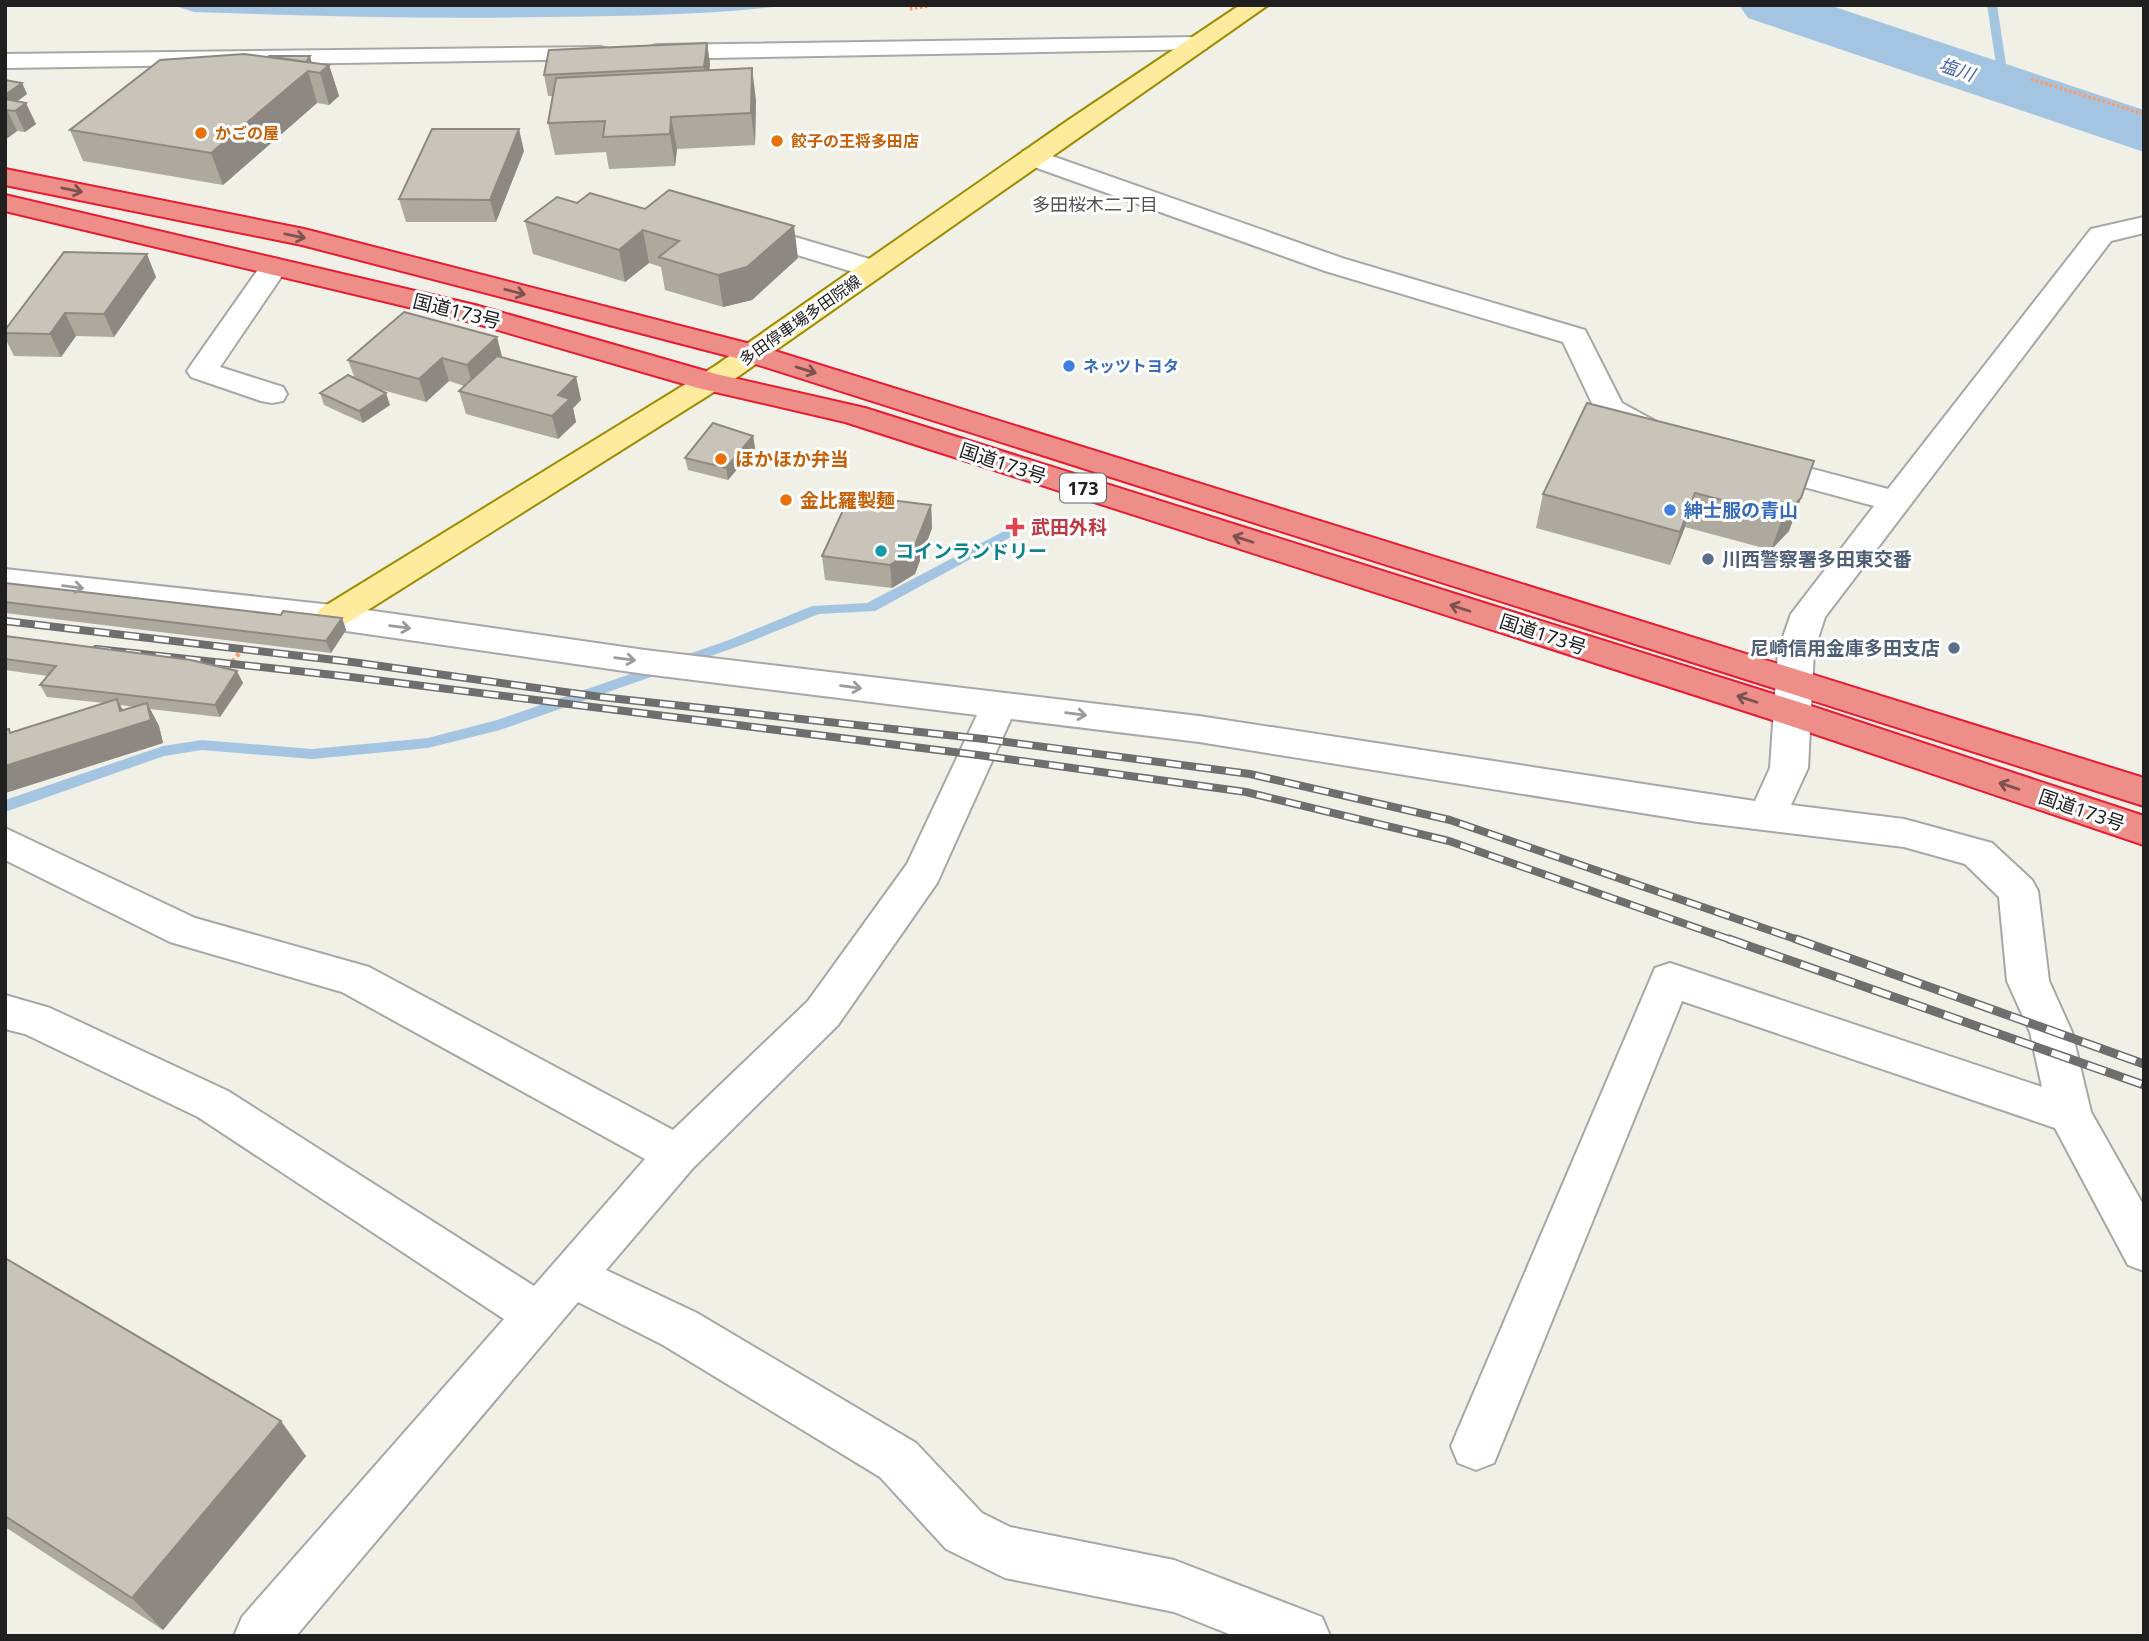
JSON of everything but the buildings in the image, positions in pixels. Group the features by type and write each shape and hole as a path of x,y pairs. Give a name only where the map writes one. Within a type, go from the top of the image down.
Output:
{"highway":[{"name":"国道173号","path":"5,177 304,237 751,354 1139,474 1793,698 2144,831"},
{"name":"国道173号","path":"5,203 475,314 709,382 854,415 1793,698 2144,792"}],"main road":[{"name":"多田停車場多田院線","path":"332,617 709,382 1256,5"}],"street":[{"path":"5,61 1197,44"},
{"path":"1032,157 1335,265 1575,336 1609,409 1636,426 1687,445"},
{"path":"727,225 873,269"},
{"path":"1767,817 1790,768 1796,651 1808,614 2101,235 2144,225"},
{"path":"272,394 202,371 274,267"},
{"path":"1726,456 1896,501"},
{"path":"5,579 332,617 645,662 1199,729 1767,817 1904,833 1978,853 2018,891 2028,981 2050,1032 2070,1115 2144,1250"},
{"path":"261,1636 677,1154 823,1013 923,872 999,705"},
{"path":"5,843 184,931 354,979 677,1154"},
{"path":"1476,1446 1670,981 2070,1115"},
{"path":"5,1012 35,1020 213,1104 539,1315"},
{"path":"572,1276 680,1329 898,1460 964,1531 1005,1552 1174,1586 1303,1636"}],"path":[{"path":"2031,79 2144,114"},
{"path":"220,678 247,643"}],"water":[{"path":"172,5 790,5 668,14 457,18 194,12"}],"waterway":[{"name":"塩川","path":"1769,5 2144,132"},
{"path":"1992,5 2004,84"},
{"path":"5,806 163,751 202,745 312,754 428,743 500,725 734,643 817,609 870,608 1008,533"}],"railway":[{"path":"5,621 352,662 601,697 984,739 1250,774 1450,820 1801,941"},
{"path":"96,649 343,676 978,755 1246,792 1449,841 1734,941"},
{"path":"1729,939 2144,1085"},
{"path":"1796,939 2144,1064"}],"place":[{"name":"かごの屋","path":"201,133"},
{"name":"餃子の王将多田店","path":"777,141"},
{"name":"ネッツトヨタ","path":"1069,366"},
{"name":"ほかほか弁当","path":"721,459"},
{"name":"金比羅製麺","path":"786,500"},
{"name":"紳士服の青山","path":"1670,510"},
{"name":"武田外科","path":"1015,527"},
{"name":"コインランドリー","path":"881,551"},
{"name":"川西警察署多田東交番","path":"1708,559"},
{"name":"尼崎信用金庫多田支店","path":"1954,648"}],"district":[{"name":"多田桜木二丁目","path":"1095,204"}]}
